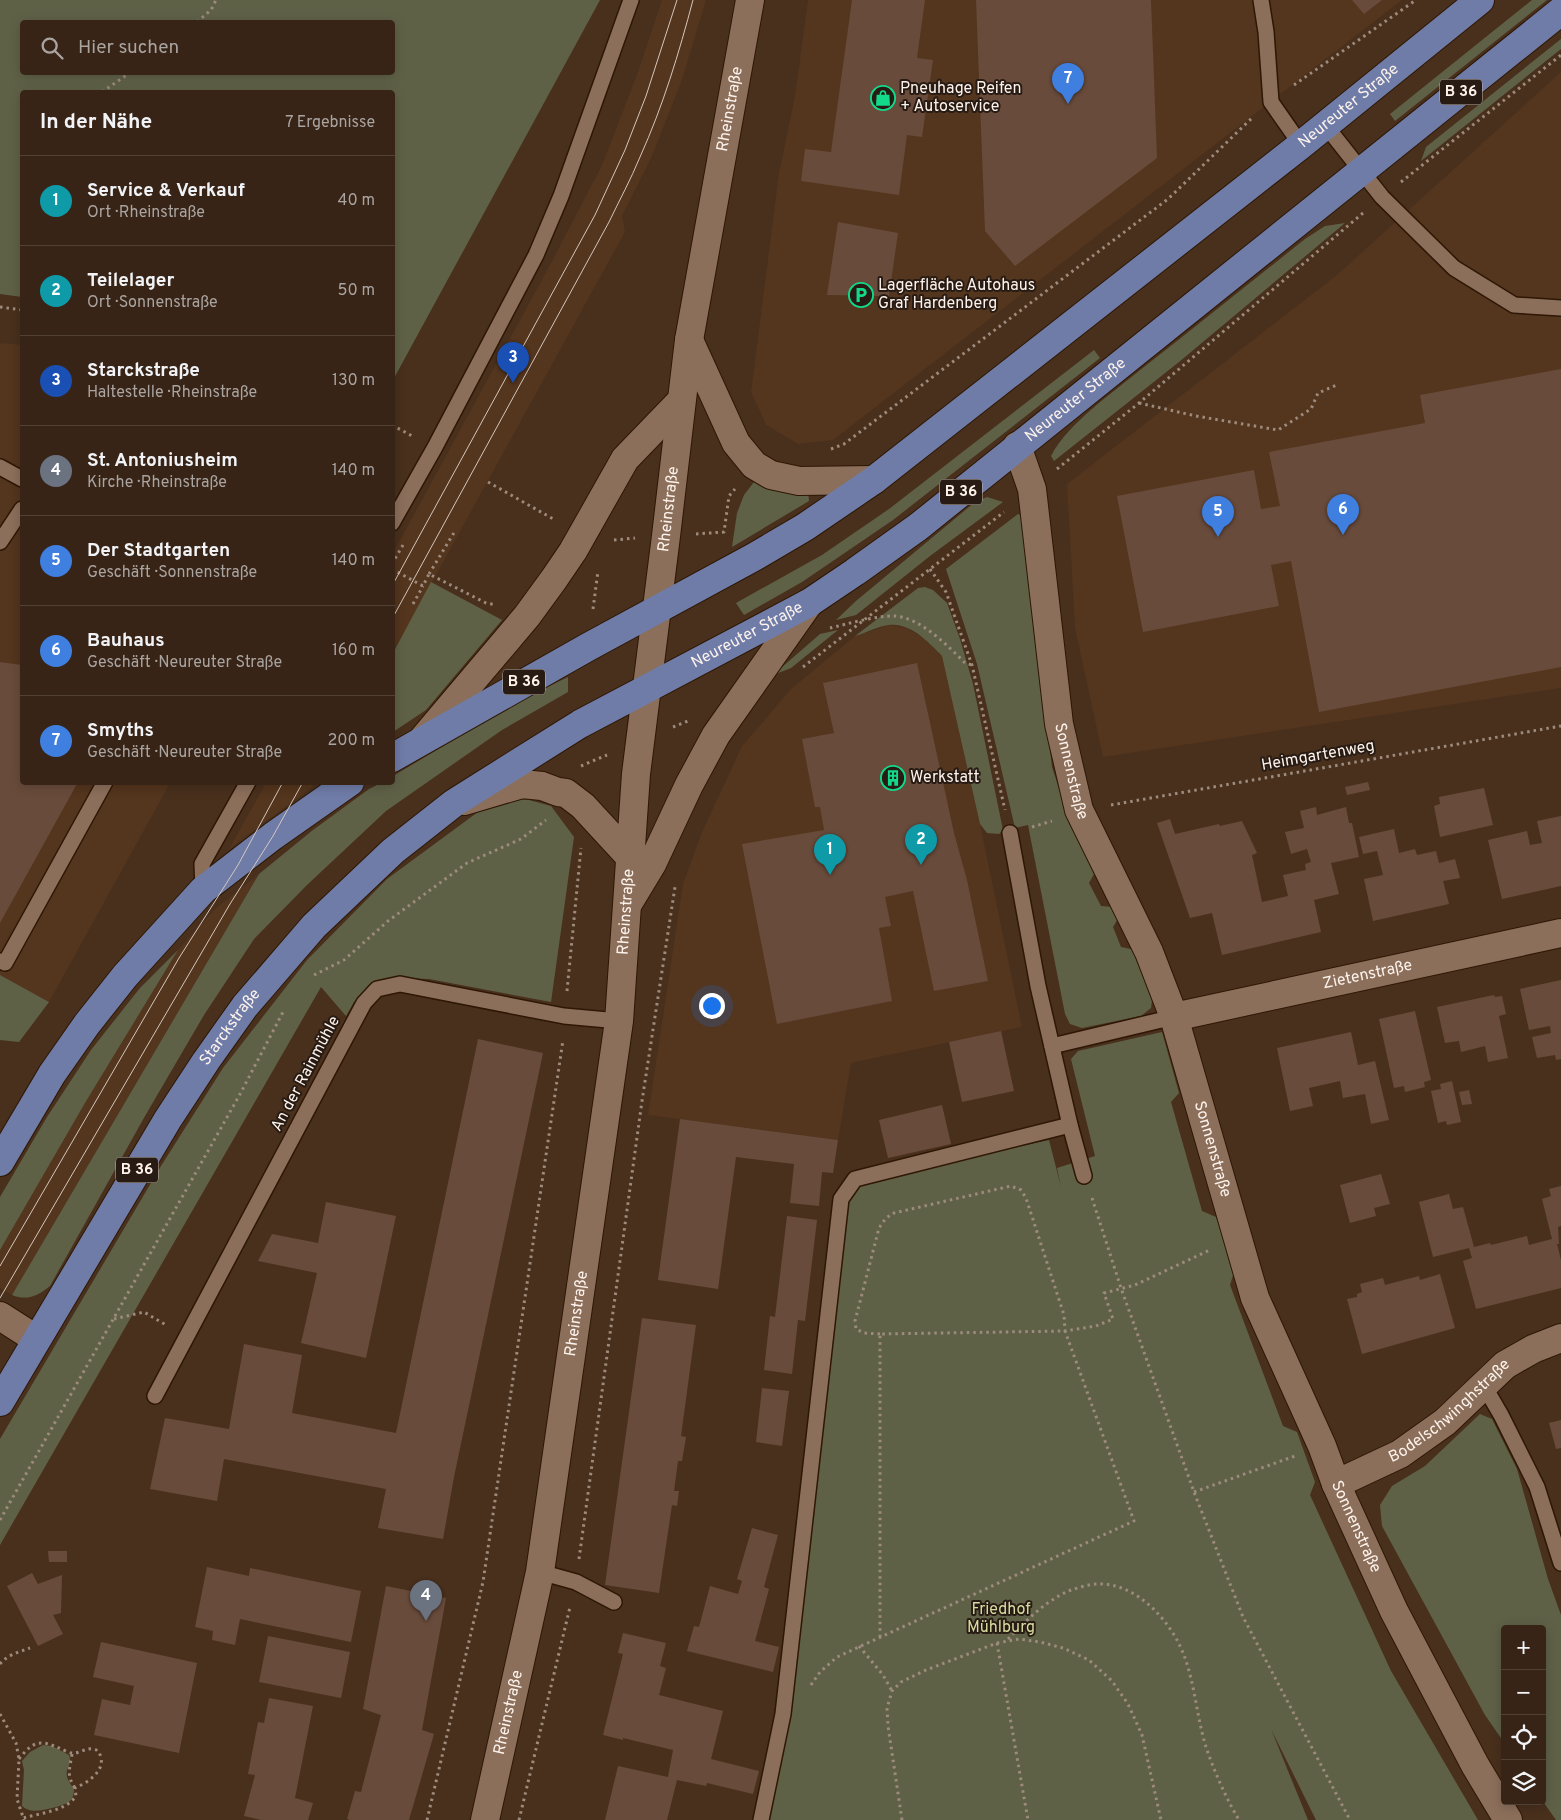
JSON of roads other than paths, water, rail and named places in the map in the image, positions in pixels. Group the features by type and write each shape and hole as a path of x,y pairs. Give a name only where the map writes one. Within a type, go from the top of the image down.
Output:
{"main road":[{"name":"Neureuter Straße","path":"656,610 805,527 874,480 1326,126 1480,0"},
{"name":"Neureuter Straße","path":"556,737 809,603 918,527 1561,12"},
{"name":"B 36","path":"395,756 588,646 656,610"},
{"name":"Starckstraße","path":"0,1402 168,1118 246,1006 314,926 392,852 454,804 556,737"},
{"path":"0,1162 52,1074 87,1024 125,976 203,890 346,785"}],"street":[{"name":"Rheinstraße","path":"485,1820 540,1572 619,1021 636,774 689,340 750,0"},
{"path":"689,340 736,443 754,464 771,475 799,482 874,480"},
{"path":"422,740 509,638 554,579 573,552 625,459 681,401"},
{"name":"Sonnenstraße","path":"1017,446 1032,489 1059,724 1079,810 1149,952 1174,1017 1255,1298 1394,1612 1475,1765 1508,1820"},
{"path":"628,903 652,864 689,785 716,735 809,603"},
{"path":"454,804 522,784 542,786 566,793 582,806 630,856"},
{"name":"Zietenstraße","path":"1174,1017 1561,934"},
{"path":"0,1316 36,1339"},
{"name":"Bodelschwinghstraße","path":"1336,1484 1400,1454 1445,1422 1504,1365 1533,1349 1561,1338"}],"lane":[{"path":"395,518 435,447 536,255 562,196 631,0"},
{"path":"1260,0 1266,32 1271,102 1301,145"},
{"path":"1326,126 1382,197 1454,268 1514,305 1561,308"},
{"path":"0,467 20,478"},
{"path":"0,542 20,512"},
{"path":"0,960 5,963 103,785"},
{"path":"203,890 202,864 246,785"},
{"path":"1010,833 1038,986 1084,1176"},
{"name":"An der Rainmühle","path":"155,1396 364,1003 377,989 400,984 564,1016 619,1021"},
{"path":"1052,1046 1174,1017"},
{"path":"761,1820 783,1714 841,1198 855,1179 1070,1124"},
{"path":"1483,1384 1501,1415 1537,1487 1561,1563"},
{"path":"540,1572 576,1582 614,1602"}],"tram line":[{"path":"395,581 595,215 625,150 646,96 677,0"},
{"path":"395,614 629,182 663,99 693,0"},
{"path":"0,1266 179,958 238,865 281,785"},
{"path":"0,1298 301,785"}],"place":[{"name":"Pneuhage Reifen + Autoservice","path":"883,98"},
{"name":"Smyths","path":"1068,104"},
{"name":"Lagerfläche Autohaus Graf Hardenberg","path":"861,295"},
{"name":"Starckstraße","path":"513,383"},
{"name":"Bauhaus","path":"1343,535"},
{"name":"Der Stadtgarten","path":"1218,537"},
{"name":"Werkstatt","path":"893,778"},
{"name":"Teilelager","path":"921,865"},
{"name":"Service & Verkauf","path":"830,875"},
{"name":"St. Antoniusheim","path":"426,1621"}],"park label":[{"name":"Friedhof Mühlburg","path":"1001,1619"}]}
